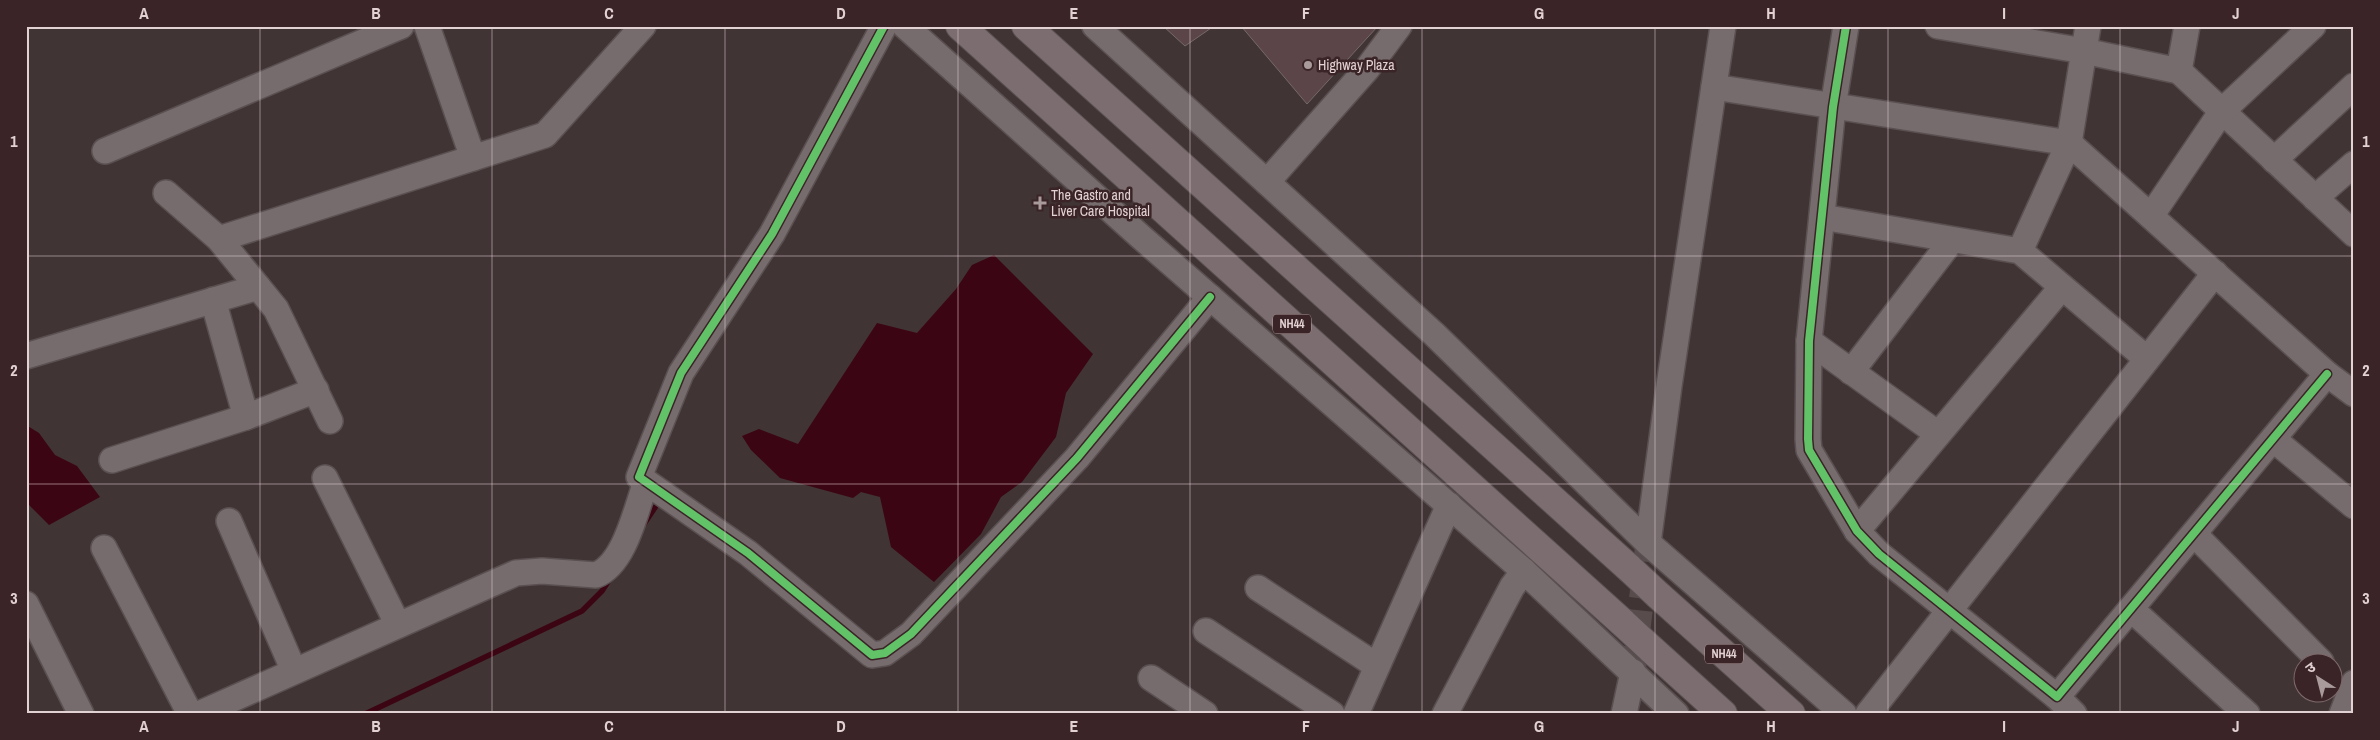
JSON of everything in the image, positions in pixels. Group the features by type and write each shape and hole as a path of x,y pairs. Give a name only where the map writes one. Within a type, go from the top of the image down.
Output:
{"highway":[{"name":"NH44","path":"960,26 1723,714"},
{"name":"NH44","path":"1026,26 1791,714"}],"street":[{"path":"105,151 402,26"},
{"path":"427,26 473,158"},
{"path":"219,239 545,135 643,26"},
{"path":"884,26 772,234 681,373 639,477 748,553 872,655 885,653 910,634 1077,458 1210,298"},
{"path":"906,26 1210,298 1524,572 1676,714"},
{"path":"1094,26 1434,334 1648,542 1844,714"},
{"path":"1267,182 1367,69 1399,26"},
{"path":"1648,542 1669,386 1723,26"},
{"path":"1846,26 1833,107 1809,341 1809,450 1857,531 1879,554 2066,705 2131,609 2327,374"},
{"path":"1938,26 1991,31 2179,71 2354,234"},
{"path":"2020,252 2069,143 2088,26"},
{"path":"2179,71 2188,26"},
{"path":"2151,216 2222,111 2314,26"},
{"path":"2274,160 2354,86"},
{"path":"1714,87 2069,143 2327,374 2354,394"},
{"path":"2315,198 2354,164"},
{"path":"166,193 219,239 276,309 330,421"},
{"path":"1822,217 2020,252 2147,359"},
{"path":"1852,372 1952,240"},
{"path":"1868,714 2215,273"},
{"path":"26,356 258,287"},
{"path":"1857,531 2062,287"},
{"path":"213,300 246,417"},
{"path":"1809,341 1938,434"},
{"path":"112,460 246,417 316,390"},
{"path":"2273,439 2354,506"},
{"path":"325,478 398,625"},
{"path":"199,714 516,573 542,570 596,575 603,572 619,555 646,482"},
{"path":"1356,714 1448,506"},
{"path":"229,521 294,672"},
{"path":"2194,534 2311,652"},
{"path":"104,548 190,714"},
{"path":"1445,714 1512,587 1524,572"},
{"path":"1258,588 1377,666"},
{"path":"26,604 81,714"},
{"path":"2131,609 2247,714"},
{"path":"1206,631 1332,714"},
{"path":"1624,714 1633,672"},
{"path":"1151,678 1205,714"}],"shaded area":[{"path":"994,255 1093,354 1066,393 1056,437 1022,482 1001,497 981,534 934,582 891,547 880,497 861,492 853,498 780,478 751,450 742,436 759,429 798,444 877,323 917,333 956,289 972,265"},
{"path":"26,425 39,433 55,455 77,466 100,497 49,525 26,502"}],"building":[{"path":"1163,26 1214,26 1185,46"},
{"name":"Highway Plaza","path":"1241,26 1378,26 1307,104"}],"waterway":[{"path":"642,527 656,506"},
{"path":"365,714 582,611 602,591 611,577"}],"tunnel":[{"path":"1633,672 1648,543"}],"cycle path":[{"path":"884,26 772,234 681,373 639,477 748,553 872,655 885,653 911,634 1077,458 1210,297"},
{"path":"1846,26 1833,107 1809,341 1809,450 1857,531 1879,554 2057,697 2327,374"}],"place":[{"name":"Highway Plaza","path":"1308,65"},
{"name":"The Gastro and Liver Care Hospital","path":"1040,203"}]}
